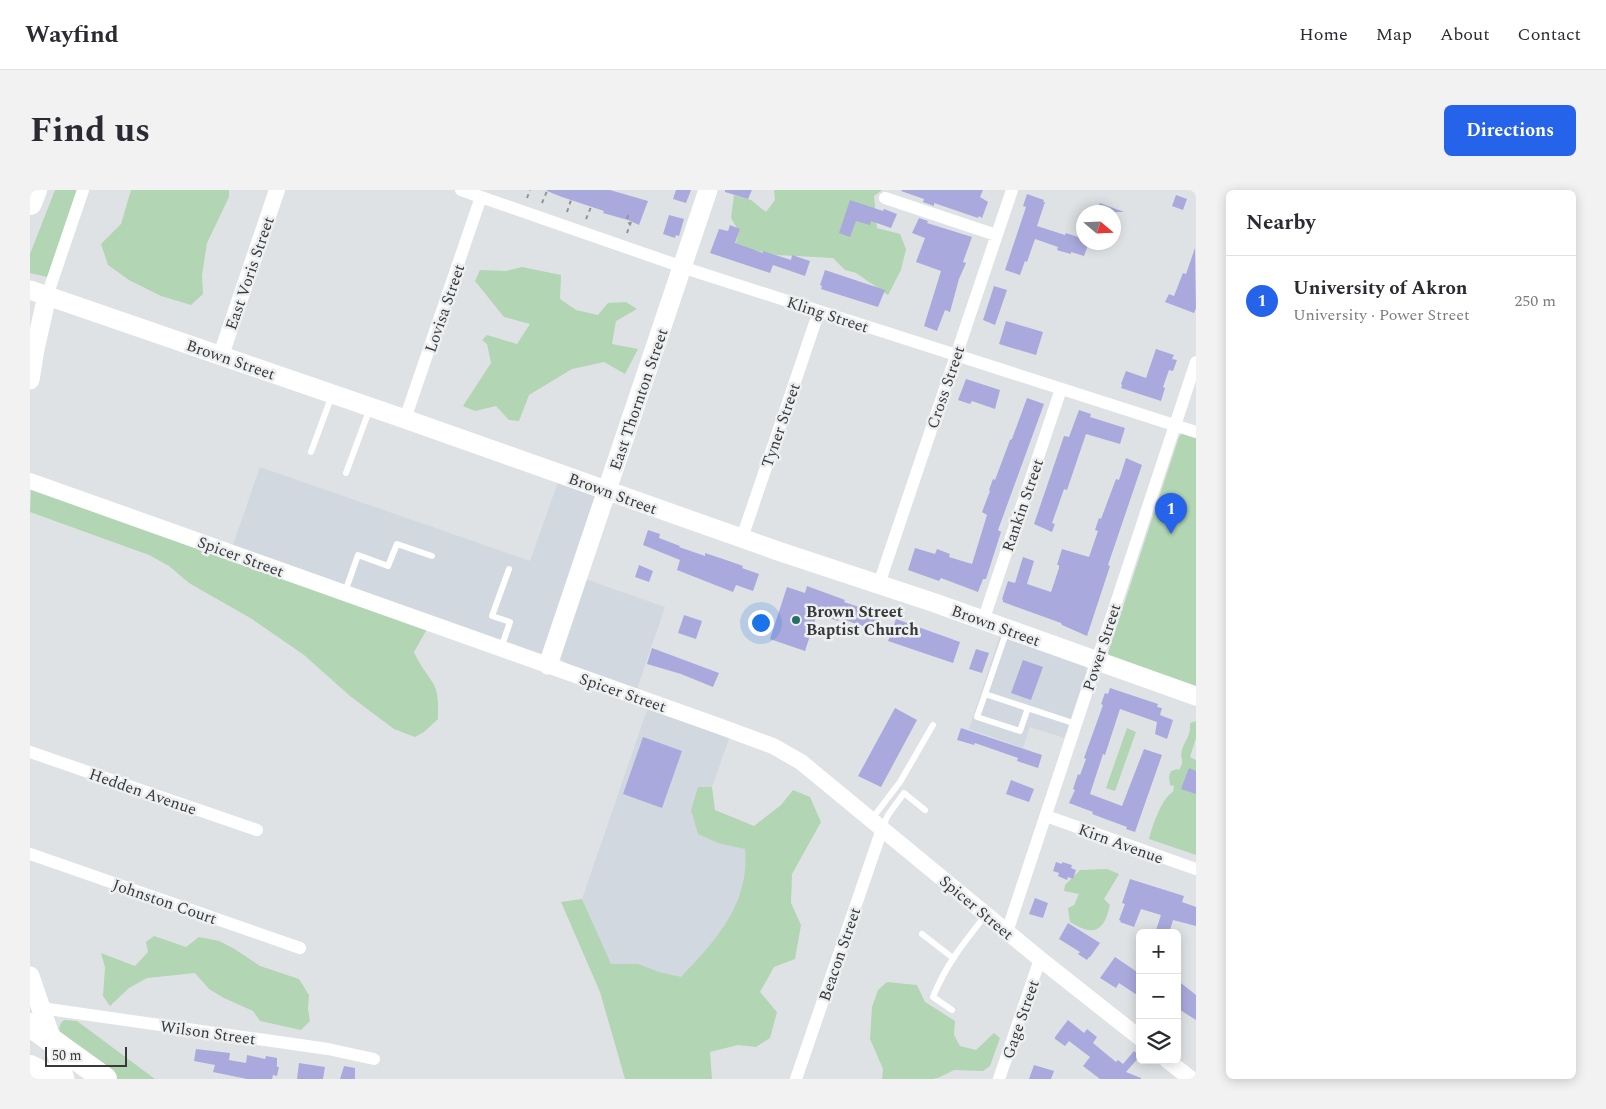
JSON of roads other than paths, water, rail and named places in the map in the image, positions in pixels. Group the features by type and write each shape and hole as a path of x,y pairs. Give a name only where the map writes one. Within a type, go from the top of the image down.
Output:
{"highway":[{"path":"30,203 35,190"},
{"path":"39,1017 105,1079"},
{"path":"30,1068 54,1079"}],"main road":[{"name":"East Thornton Street","path":"548,665 708,190"},
{"name":"Brown Street","path":"39,293 371,407 606,491 879,584 1196,696"},
{"path":"30,380 35,349 39,293"},
{"path":"30,976 39,1017 65,1079"}],"street":[{"path":"39,293 83,190"},
{"name":"East Voris Street","path":"220,355 278,190"},
{"name":"Kling Street","path":"461,190 682,267 1196,432"},
{"name":"Cross Street","path":"879,584 1012,190"},
{"name":"Lovisa Street","path":"405,419 481,197"},
{"path":"885,198 996,235"},
{"name":"Tyner Street","path":"742,538 819,311"},
{"name":"Power Street","path":"1007,932 1196,362"},
{"name":"Rankin Street","path":"983,621 1061,389"},
{"name":"Spicer Street","path":"30,481 501,648 784,751 801,762 1040,960 1136,1035"},
{"name":"Hedden Avenue","path":"30,752 257,830"},
{"name":"Kirn Avenue","path":"1046,816 1196,869"},
{"name":"Beacon Street","path":"796,1079 876,824"},
{"name":"Johnston Court","path":"30,854 300,948"},
{"name":"Gage Street","path":"999,1079 1040,960"},
{"name":"Wilson Street","path":"39,1017 328,1049 374,1059"},
{"path":"1172,1064 1191,1079"}],"lane":[{"path":"311,452 332,394"},
{"path":"346,473 371,407"},
{"path":"345,593 358,555 388,566 397,544 432,556"},
{"path":"501,648 510,622 492,616 509,569"},
{"path":"1007,629 978,717 1020,731 1028,708"},
{"path":"985,694 1076,724"},
{"path":"876,824 933,725"},
{"path":"876,824 888,815 904,793 925,810"},
{"path":"952,1010 932,997 939,980 953,958 986,915"},
{"path":"922,934 953,958"}],"place":[{"name":"University of Akron","path":"1171,534"},
{"name":"Brown Street Baptist Church","path":"796,620"}]}
